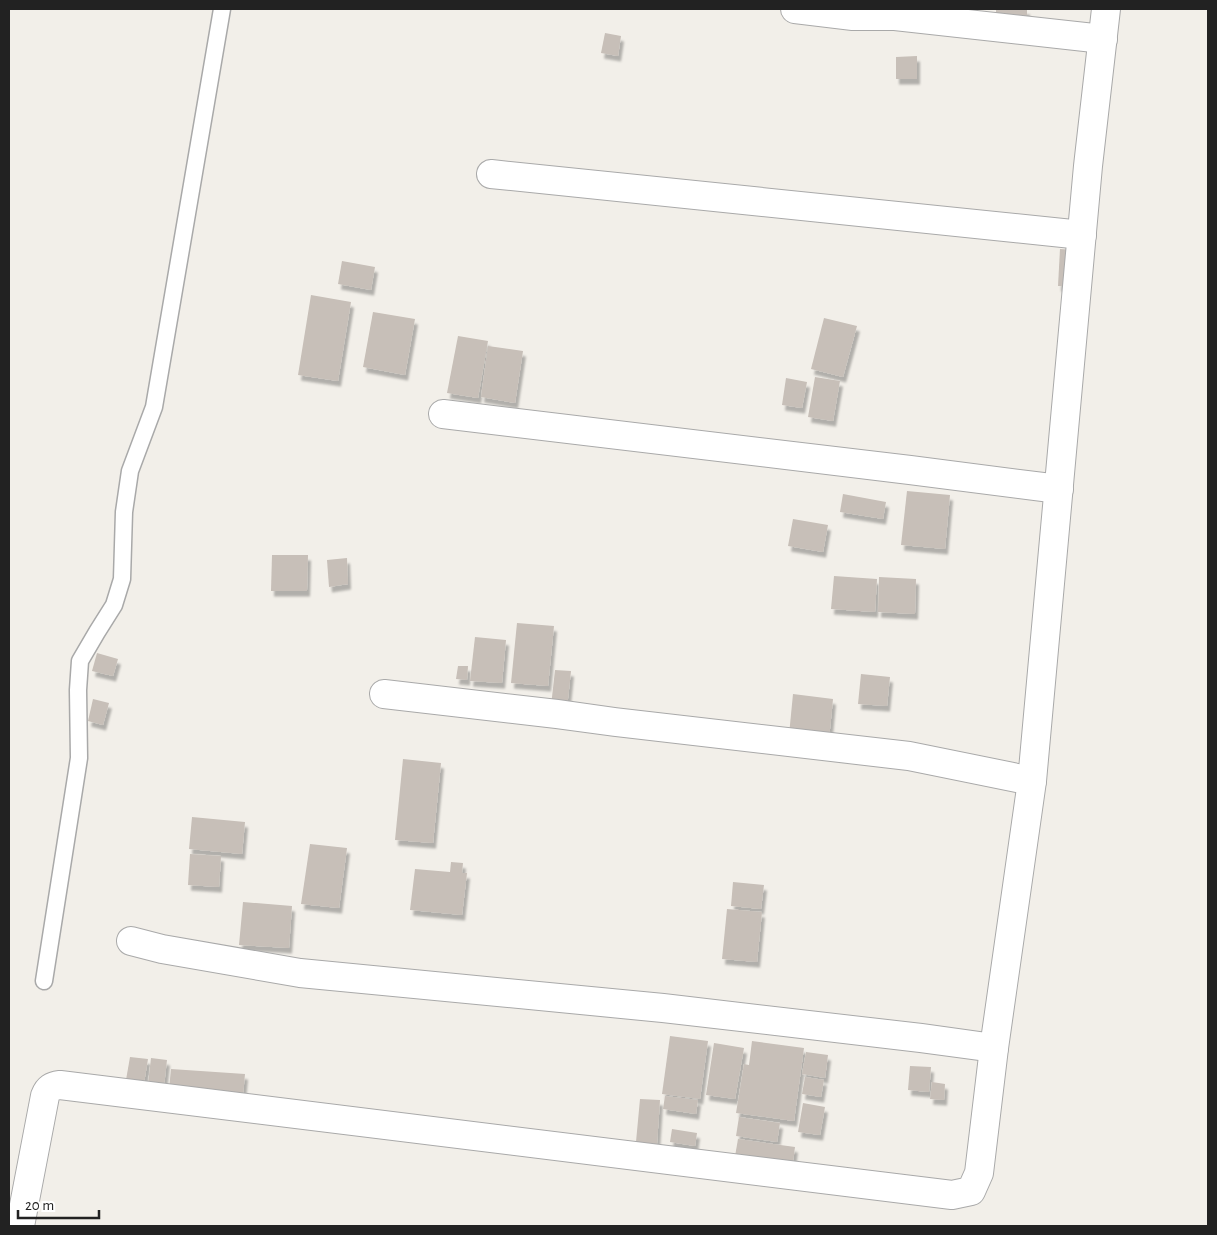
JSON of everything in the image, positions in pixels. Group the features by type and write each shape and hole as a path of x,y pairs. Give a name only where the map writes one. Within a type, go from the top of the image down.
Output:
{"street":[{"path":"795,9 853,16 904,17 1103,39"},
{"path":"20,1226 45,1096 47,1090 53,1086 60,1085 952,1195 971,1192 979,1174 994,1048 1032,781 1088,166 1106,9"},
{"path":"491,174 1082,235"},
{"path":"443,414 1059,489"},
{"path":"384,694 909,756 1032,781"},
{"path":"131,941 162,950 300,973 663,1008 994,1048"}],"lane":[{"path":"44,981 79,758 78,690 80,662 96,632 114,605 122,579 124,512 130,471 154,407 222,9"}],"building":[{"path":"996,9 1027,9 1027,19 996,19"},
{"path":"605,33 621,36 618,56 601,53"},
{"path":"917,56 917,79 896,79 896,57"},
{"path":"1060,249 1074,250 1073,286 1058,286"},
{"path":"342,261 375,267 371,290 338,284"},
{"path":"311,295 351,302 338,381 298,375"},
{"path":"373,312 415,319 405,375 363,367"},
{"path":"824,318 857,326 843,377 811,369"},
{"path":"458,336 488,341 478,398 447,393"},
{"path":"488,346 523,351 515,403 481,397"},
{"path":"815,377 840,381 833,421 808,417"},
{"path":"786,378 807,382 802,408 782,405"},
{"path":"907,491 950,495 945,549 901,545"},
{"path":"843,494 886,502 883,519 840,512"},
{"path":"793,519 828,525 823,552 788,546"},
{"path":"272,555 308,555 307,591 271,591"},
{"path":"347,558 348,584 329,587 327,560"},
{"path":"834,576 877,579 875,612 831,609"},
{"path":"879,577 916,579 915,614 878,612"},
{"path":"517,623 554,626 548,686 511,683"},
{"path":"475,637 506,640 502,683 470,681"},
{"path":"97,653 118,659 113,676 92,671"},
{"path":"458,666 468,666 467,680 456,679"},
{"path":"555,670 571,671 567,708 551,706"},
{"path":"861,674 890,677 887,706 858,704"},
{"path":"793,694 833,699 829,739 789,735"},
{"path":"93,699 109,703 103,725 88,721"},
{"path":"403,759 441,763 433,843 395,840"},
{"path":"192,817 245,822 242,854 189,849"},
{"path":"310,844 347,848 339,908 301,904"},
{"path":"190,854 221,856 219,887 188,885"},
{"path":"451,862 463,863 462,873 467,873 462,915 410,910 415,869 450,872"},
{"path":"733,882 764,885 761,909 731,906"},
{"path":"243,902 292,906 289,948 239,945"},
{"path":"727,909 762,912 757,962 722,959"},
{"path":"670,1036 708,1041 700,1099 662,1094"},
{"path":"752,1041 804,1048 794,1121 736,1113 744,1064 749,1065"},
{"path":"714,1043 744,1048 735,1099 706,1095"},
{"path":"806,1052 828,1055 825,1078 802,1074"},
{"path":"130,1057 148,1059 144,1083 126,1080"},
{"path":"151,1058 167,1060 164,1086 148,1084"},
{"path":"910,1066 931,1067 929,1092 908,1090"},
{"path":"171,1069 245,1074 243,1095 169,1089"},
{"path":"805,1077 824,1080 821,1097 802,1094"},
{"path":"932,1082 945,1084 944,1100 930,1099"},
{"path":"665,1096 698,1100 696,1114 663,1109"},
{"path":"640,1099 660,1100 657,1144 636,1142"},
{"path":"803,1103 825,1107 820,1135 798,1132"},
{"path":"739,1117 780,1123 777,1142 736,1136"},
{"path":"672,1129 697,1133 695,1146 670,1142"},
{"path":"738,1139 795,1147 792,1169 734,1162"}]}
